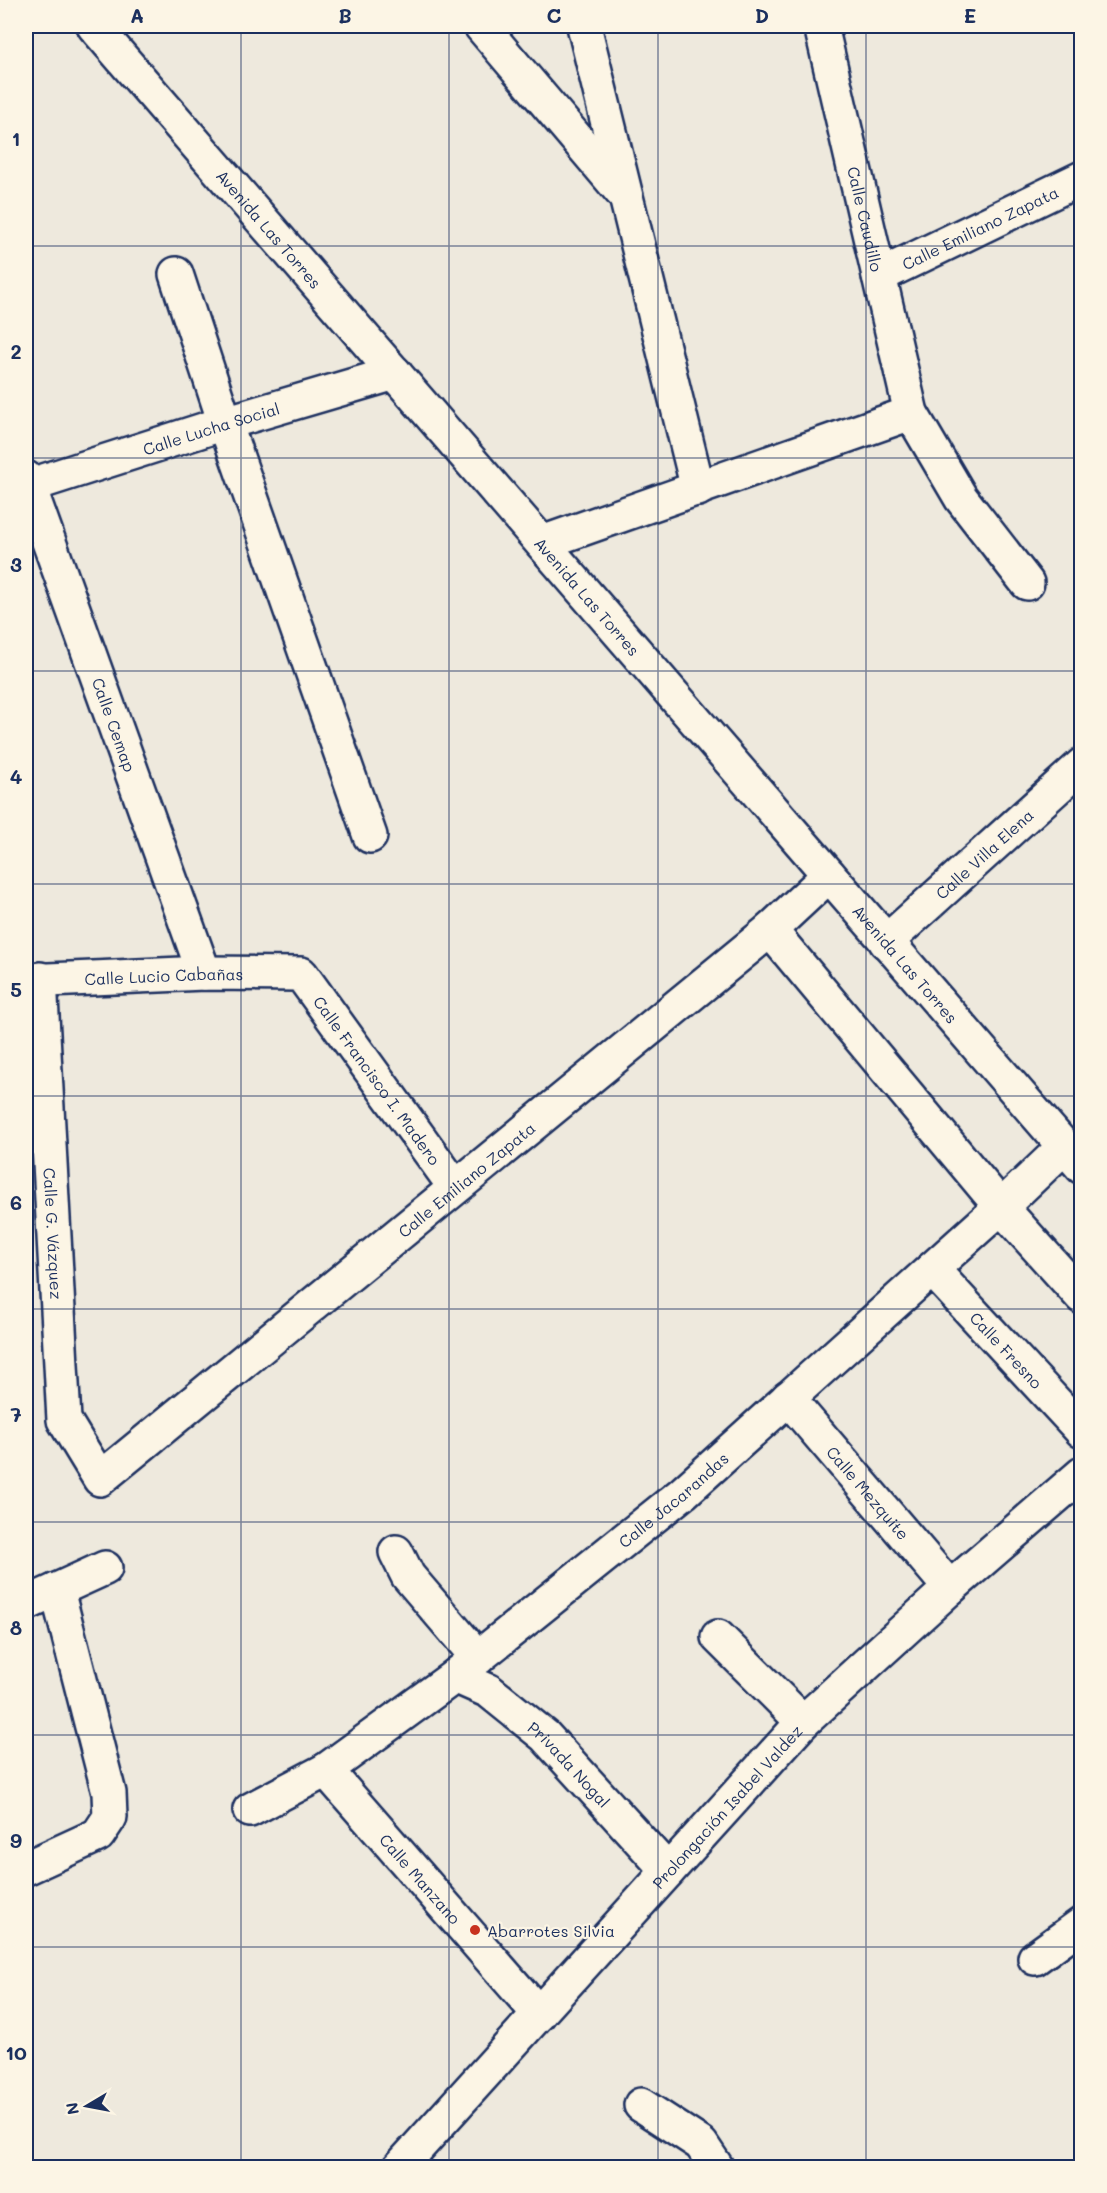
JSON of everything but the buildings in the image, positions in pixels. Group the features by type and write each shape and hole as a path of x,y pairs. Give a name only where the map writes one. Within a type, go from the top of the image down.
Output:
{"street":[{"name":"Avenida Las Torres","path":"94,26 1073,1157"},
{"path":"481,26 626,197"},
{"path":"584,26 698,489"},
{"name":"Calle Caudillo","path":"821,26 911,413 961,498 1028,583"},
{"name":"Calle Emiliano Zapata","path":"879,276 1082,178"},
{"path":"176,274 225,423 370,836"},
{"name":"Calle Lucha Social","path":"27,482 394,373"},
{"path":"542,543 911,413"},
{"name":"Calle Cemap","path":"27,482 204,973"},
{"name":"Calle Villa Elena","path":"886,942 1082,765"},
{"name":"Calle Emiliano Zapata","path":"100,1479 770,930 829,874"},
{"path":"770,930 1000,1208 1082,1297"},
{"name":"Calle Lucio Cabañas","path":"33,980 204,973 301,974"},
{"name":"Calle Francisco I. Madero","path":"301,974 455,1186"},
{"name":"Calle G. Vázquez","path":"33,980 64,1420 100,1479"},
{"name":"Calle Jacarandas","path":"250,1810 326,1770 467,1667 683,1493 1000,1208 1073,1157"},
{"name":"Calle Fresno","path":"932,1269 1082,1431"},
{"name":"Calle Mezquite","path":"788,1398 951,1588"},
{"name":"Prolongación Isabel Valdez","path":"399,2168 803,1722 951,1588 1082,1474"},
{"path":"396,1552 408,1576 467,1667"},
{"path":"26,1604 105,1568"},
{"path":"26,1868 98,1835 110,1817 109,1793 57,1590"},
{"path":"718,1637 803,1722"},
{"name":"Privada Nogal","path":"467,1667 489,1691 545,1736 668,1871"},
{"name":"Calle Manzano","path":"326,1770 539,2014"},
{"path":"1035,1958 1082,1924"},
{"path":"641,2104 701,2144 717,2168"}],"place":[{"name":"Abarrotes Silvia","path":"475,1930"}]}
